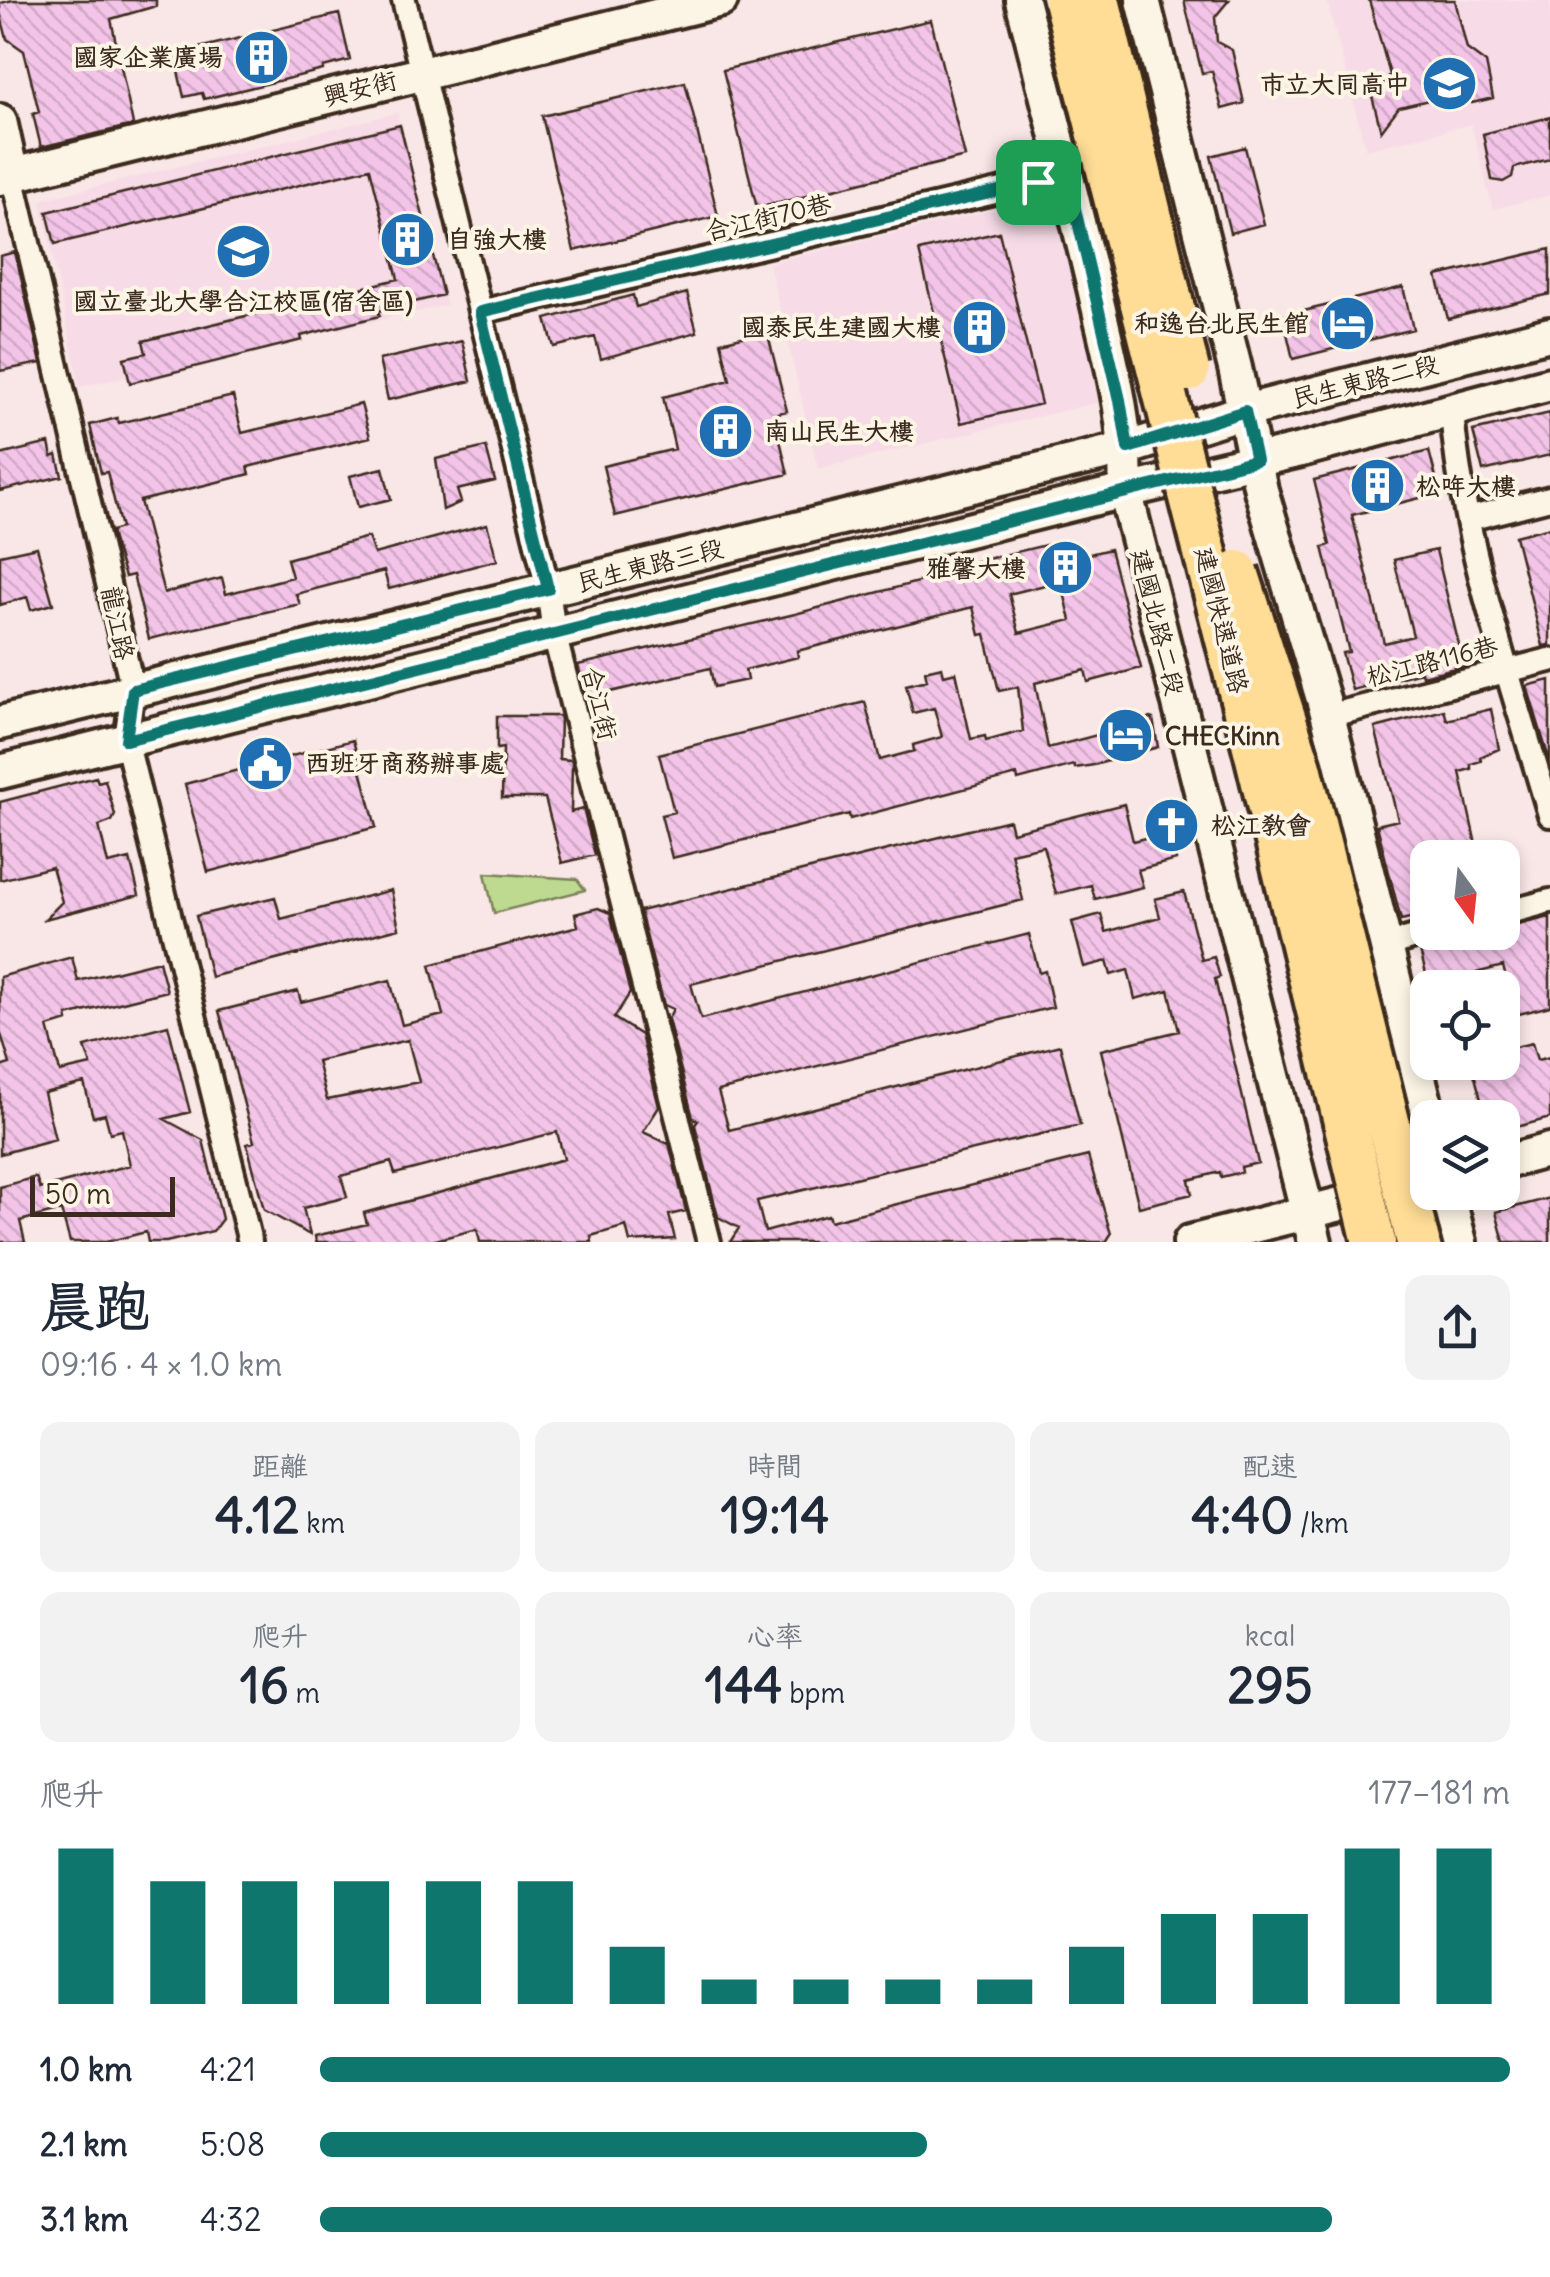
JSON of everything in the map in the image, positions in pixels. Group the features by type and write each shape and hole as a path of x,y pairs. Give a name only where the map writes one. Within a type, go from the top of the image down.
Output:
{"highway":[{"name":"建國快速道路","path":"1065,0 1220,561 1393,1242"},
{"name":"建國快速道路","path":"1098,0 1374,1242"},
{"path":"1220,561 1245,773 1356,1242"},
{"path":"1220,561 1300,767 1418,1242"}],"street":[{"name":"合江街","path":"404,0 548,589 554,634 709,1242"},
{"name":"興安街","path":"6,176 721,0"},
{"name":"建國北路二段","path":"1022,0 1120,400 1128,448 1125,490 1311,1227"},
{"path":"1143,0 1262,490 1328,716 1425,1100"},
{"name":"龍江路","path":"0,121 6,176 133,690 126,740 250,1242"},
{"name":"合江街70巷","path":"480,312 1067,175"},
{"name":"民生東路二段","path":"1182,431 1245,411 1550,334"},
{"name":"民生東路二段","path":"1192,475 1550,384"},
{"path":"1452,410 1468,518 1507,670 1546,783 1550,815"},
{"name":"民生東路三段","path":"0,723 1128,448 1182,431"},
{"name":"民生東路三段","path":"0,772 1192,475"},
{"path":"1468,518 1550,498"},
{"name":"松江路116巷","path":"1328,716 1550,660"},
{"path":"1520,909 1550,901"},
{"path":"1387,944 1410,938"},
{"path":"1520,1158 1550,1150"},
{"path":"1190,1242 1311,1227 1410,1189"},
{"path":"1452,1210 1460,1242"}],"shaded area":[{"name":"市立大同高中","path":"1327,0 1550,0 1550,195 1493,209 1471,124 1366,150"},
{"name":"國立臺北大學合江校區(宿舍區)","path":"397,113 447,305 80,387 41,200"},
{"path":"1055,195 1104,401 818,469 769,263"}],"green space":[{"path":"485,873 577,879 585,890 494,913"}],"building":[{"path":"156,0 156,6 111,19 133,125 41,147 33,114 39,112 24,51 7,39 0,12 0,3"},
{"path":"1184,0 1229,0 1215,17 1217,42 1232,50 1244,103 1222,109 1212,71 1202,73"},
{"path":"1369,0 1455,0 1467,49 1486,63 1493,98 1472,103 1467,91 1399,107 1381,131 1372,96 1390,75"},
{"name":"國家企業廣場","path":"339,14 350,60 204,99 202,93 184,97 174,54"},
{"path":"931,20 965,157 757,208 723,70"},
{"path":"685,82 718,216 574,251 542,116"},
{"path":"1550,117 1550,159 1514,168 1512,177 1503,182 1492,180 1483,134"},
{"path":"400,125 443,295 378,311 380,316 301,336 302,340 130,383 124,358 146,353 143,341 398,279 370,168 55,244 47,212"},
{"path":"1245,147 1264,224 1230,233 1211,156"},
{"name":"國泰民生建國大樓","path":"999,232 1041,404 961,423 919,251"},
{"path":"1550,249 1550,294 1448,319 1437,276"},
{"path":"15,252 41,363 0,371 0,256"},
{"name":"和逸台北民生館","path":"1403,287 1413,329 1293,359 1283,316"},
{"path":"687,293 697,332 601,359 595,337 554,347 546,319 633,295 636,307"},
{"name":"南山民生大樓","path":"767,331 787,411 774,414 788,474 615,516 603,466 675,449 663,397 730,380 721,342"},
{"path":"462,341 471,381 388,400 379,360"},
{"path":"233,396 242,433 361,404 370,437 248,467 250,474 140,501 164,593 222,578 226,594 292,577 287,559 368,537 374,554 487,524 497,560 389,589 384,571 296,594 300,604 149,639 133,575 125,577 113,540 111,531 121,528 107,472 101,473 90,425 117,418 119,423"},
{"path":"1550,413 1550,455 1483,471 1473,431"},
{"path":"49,443 52,457 57,455 62,476 0,491 0,455"},
{"path":"486,447 495,481 457,490 461,502 443,510 436,459"},
{"path":"1429,451 1440,493 1352,515 1384,643 1413,636 1394,560 1436,550 1464,666 1422,676 1421,672 1352,690 1342,653 1349,652 1323,547 1330,545 1314,480"},
{"path":"383,468 391,499 358,507 350,476"},
{"path":"1550,527 1550,645 1543,646 1515,536"},
{"path":"1062,541 1074,548 1077,557 1110,549 1141,668 1088,682 1085,670 1035,683 1048,748 1150,718 1158,747 1094,765 1074,765 1018,780 1017,775 850,819 849,814 672,858 661,815 674,812 659,754 865,702 880,760 914,751 913,745 942,737 934,708 913,713 906,685 927,680 925,671 942,667 944,675 956,672 971,739 985,736 986,741 1023,731 1018,687 999,691 985,634 980,635 973,607 797,651 798,657 745,670 747,680 714,687 710,668 586,698 578,665 964,570 962,565","holes":["1061,581 1071,620 1019,633 1009,594"]},
{"path":"37,547 53,604 31,610 27,597 0,605 0,555"},
{"path":"1550,680 1550,762 1527,686"},
{"path":"1491,709 1499,749 1480,757 1481,761 1471,764 1471,769 1460,772 1475,840 1410,840 1410,918 1401,920 1377,825 1398,820 1375,728 1444,710 1447,720"},
{"path":"497,716 560,716 559,759 572,763 571,812 583,809 595,855 562,863 545,798 502,798 503,748 497,749"},
{"path":"353,740 376,827 208,872 185,784"},
{"path":"96,777 98,782 105,780 115,815 112,821 99,826 108,864 130,859 139,895 45,919 62,902 52,867 0,880 0,802"},
{"path":"1124,804 1133,841 1169,832 1176,860 1138,870 1143,887 1095,899 1091,885 1056,894 1043,846 1011,853 1023,900 691,984 701,1019 1029,934 1039,973 1045,971 1053,1007 718,1091 729,1130 1060,1045 1080,1125 757,1201 765,1232 828,1215 830,1221 1088,1156 1111,1234 1106,1242 730,1242 739,1228 718,1217 695,1125 698,1120 693,1118 668,1019 673,1009 664,1005 640,911 1009,820 1012,832"},
{"path":"391,890 399,928 211,977 196,916 275,897 281,919"},
{"path":"1184,892 1202,960 1214,957 1220,977 1215,979 1258,1163 1241,1167 1242,1172 1221,1177 1220,1172 1189,1180 1192,1194 1139,1207 1101,1050 1179,1031 1169,990 1135,999 1128,970 1111,975 1107,961 1084,967 1072,922 1101,914 1106,932 1160,917 1155,899"},
{"path":"598,908 610,913 630,993 614,1018 641,1035 659,1107 643,1132 669,1144 686,1211 669,1215 675,1239 630,1242 626,1226 591,1236 592,1242 480,1242 477,1229 428,1242 316,1242 315,1236 367,1224 364,1213 564,1159 557,1132 395,1174 391,1162 341,1176 347,1197 303,1208 310,1235 264,1210 247,1144 254,1142 219,1011 298,991 301,1002 390,980 402,1025 443,1015 430,965 578,926 575,914","holes":["408,1040 419,1082 327,1100 317,1061"]},
{"path":"1550,917 1550,1006 1520,1014 1520,970 1504,970 1503,966 1487,970 1425,970 1422,950 1520,950 1520,924"},
{"path":"72,957 78,981 159,961 167,991 67,1016 68,1021 48,1027 60,1072 91,1065 85,1047 168,1025 190,1112 164,1119 203,1140 222,1219 213,1231 166,1242 148,1242 146,1232 106,1242 70,1242 61,1210 20,1221 25,1242 0,1242 0,1187 36,1177 40,1189 130,1165 122,1130 110,1133 105,1114 93,1117 84,1083 44,1093 55,1139 0,1154 0,1067 10,1064 0,1031 0,977"},
{"path":"1532,1043 1537,1060 1550,1057 1550,1118 1520,1126 1520,1100 1481,1100 1476,1080 1520,1080 1520,1046"},
{"path":"1550,1198 1550,1242 1504,1242 1496,1212 1520,1210 1520,1206"}],"place":[{"name":"國家企業廣場","path":"262,57"},
{"name":"市立大同高中","path":"1449,84"},
{"name":"自強大樓","path":"408,239"},
{"name":"國立臺北大學合江校區(宿舍區)","path":"243,252"},
{"name":"和逸台北民生館","path":"1348,323"},
{"name":"國泰民生建國大樓","path":"980,327"},
{"name":"南山民生大樓","path":"725,431"},
{"name":"松哖大樓","path":"1377,486"},
{"name":"雅馨大樓","path":"1065,568"},
{"name":"CHECKinn","path":"1126,736"},
{"name":"西班牙商務辦事處","path":"266,763"},
{"name":"松江教會","path":"1172,825"}],"route":[{"path":"1067,175 1128,448 1245,411 1256,460 126,740 133,690 548,589 480,312 1038,182 1067,175"}]}
